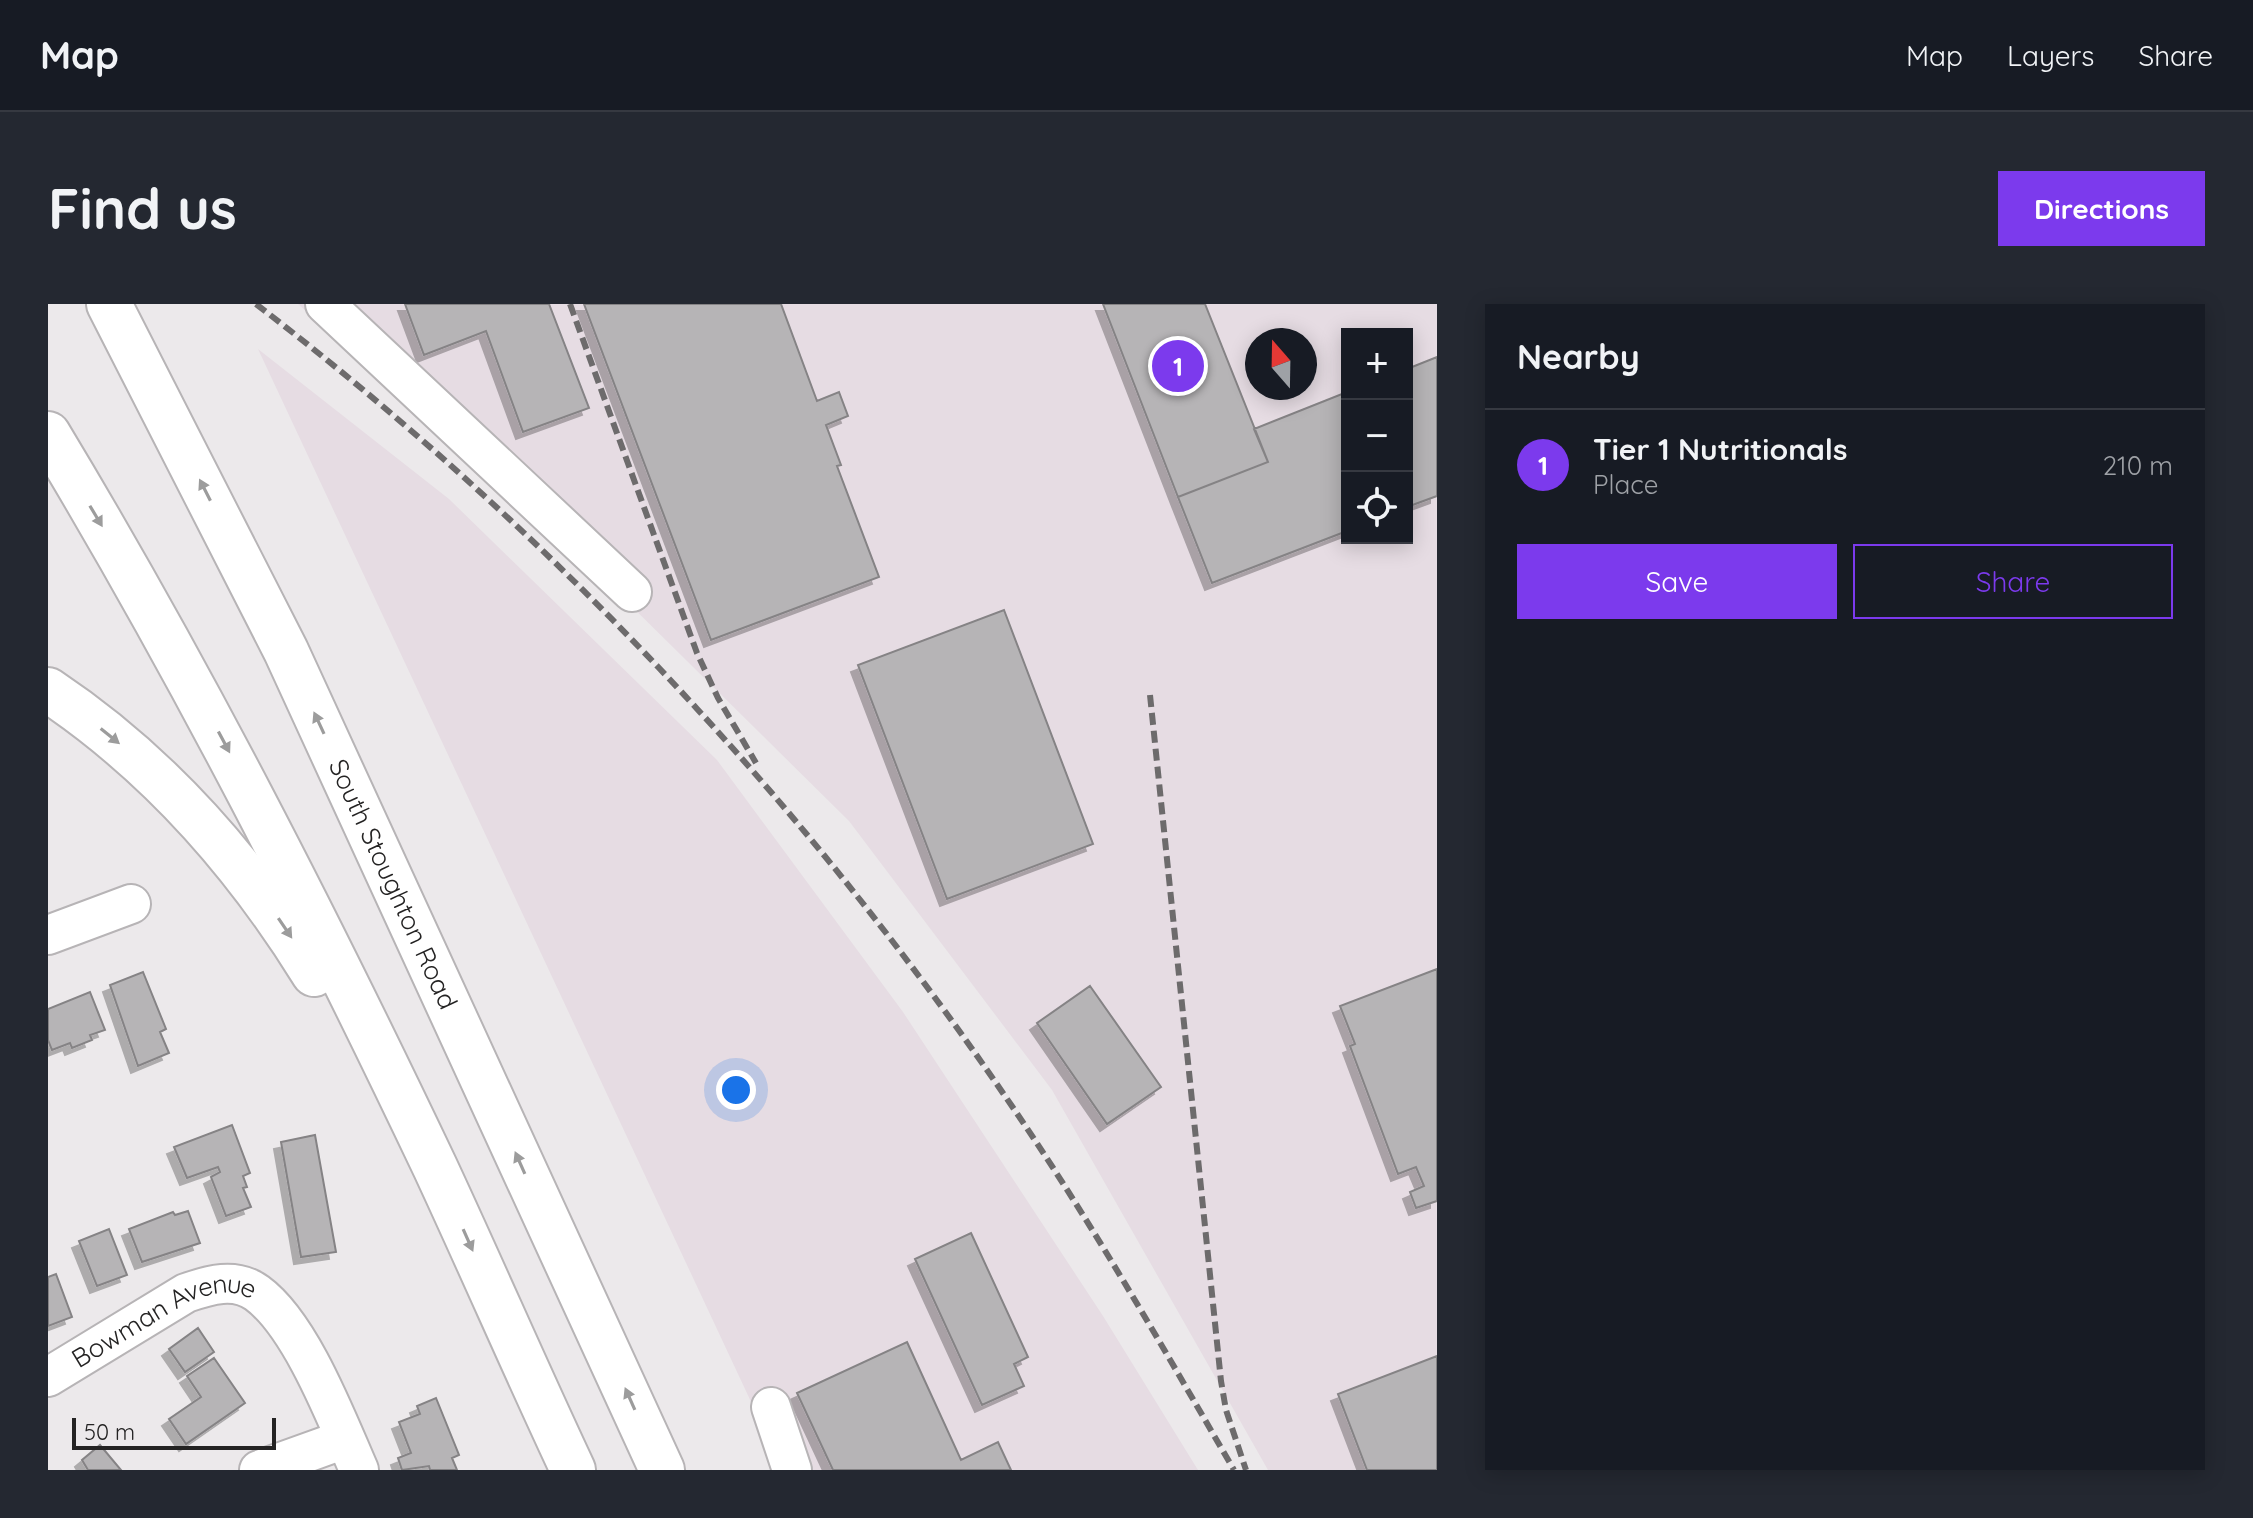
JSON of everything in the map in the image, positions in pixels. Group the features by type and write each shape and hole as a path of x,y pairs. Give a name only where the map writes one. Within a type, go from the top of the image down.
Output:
{"main road":[{"name":"South Stoughton Road","path":"109,304 286,651 662,1470"},
{"path":"48,434 225,745 436,1169 573,1470"},
{"path":"48,690 143,762 199,818 248,876 287,931 436,1169"}],"street":[{"path":"325,304 632,592"},
{"path":"48,935 131,904"},
{"name":"Bowman Avenue","path":"48,1377 186,1293 209,1285 237,1285 257,1292 294,1334 352,1455"},
{"path":"771,1407 792,1470"},
{"path":"259,1470 352,1455"}],"shaded area":[{"path":"298,304 1437,304 1437,1470 1268,1470 1052,1090 849,821 534,510"},
{"path":"258,349 449,499 717,760 903,1012 1103,1316 1198,1470 783,1470"}],"building":[{"path":"405,304 549,304 589,408 523,432 486,331 424,355"},
{"path":"584,304 781,304 817,401 839,392 848,416 826,425 841,465 837,466 879,577 711,640"},
{"path":"1103,304 1205,304 1268,462 1178,497"},
{"path":"1437,357 1437,496 1413,505 1413,400 1413,367"},
{"path":"1341,394 1341,533 1212,583 1178,497 1268,462 1254,429"},
{"path":"1004,610 1093,844 947,899 858,665"},
{"path":"1437,969 1437,1201 1416,1208 1410,1192 1424,1186 1416,1167 1398,1174 1350,1046 1355,1044 1340,1006"},
{"path":"143,972 166,1029 160,1032 169,1053 138,1066 110,985"},
{"path":"1090,986 1161,1087 1107,1124 1037,1023"},
{"path":"90,992 105,1030 90,1035 92,1040 72,1048 70,1043 52,1050 48,1040 48,1009"},
{"path":"232,1125 250,1173 243,1176 247,1187 243,1188 251,1207 226,1216 211,1177 220,1172 218,1167 187,1178 174,1147"},
{"path":"315,1135 336,1252 301,1257 281,1142"},
{"path":"188,1211 200,1243 142,1262 129,1229 173,1212 175,1215"},
{"path":"109,1229 127,1275 97,1286 79,1241"},
{"path":"971,1233 1028,1357 1014,1364 1024,1386 982,1405 915,1259"},
{"path":"56,1274 72,1317 48,1326 48,1277"},
{"path":"198,1328 214,1352 185,1372 169,1349"},
{"path":"907,1342 961,1460 998,1442 1011,1470 833,1470 797,1393"},
{"path":"1437,1356 1437,1470 1367,1470 1338,1394"},
{"path":"214,1358 245,1403 186,1444 169,1419 201,1397 187,1376"},
{"path":"436,1398 459,1455 452,1458 457,1470 430,1470 429,1466 402,1470 398,1458 411,1453 399,1422 420,1414 417,1406"},
{"path":"100,1445 121,1470 88,1470 82,1460"}],"railway":[{"path":"256,304 363,389 466,479 566,573 662,671 754,772 842,877 926,985 1036,1141 1234,1470"},
{"path":"570,304 697,653 718,698 756,763"},
{"path":"1150,695 1221,1381 1226,1410 1246,1470"}],"place":[{"name":"Tier 1 Nutritionals","path":"1178,366"}]}
